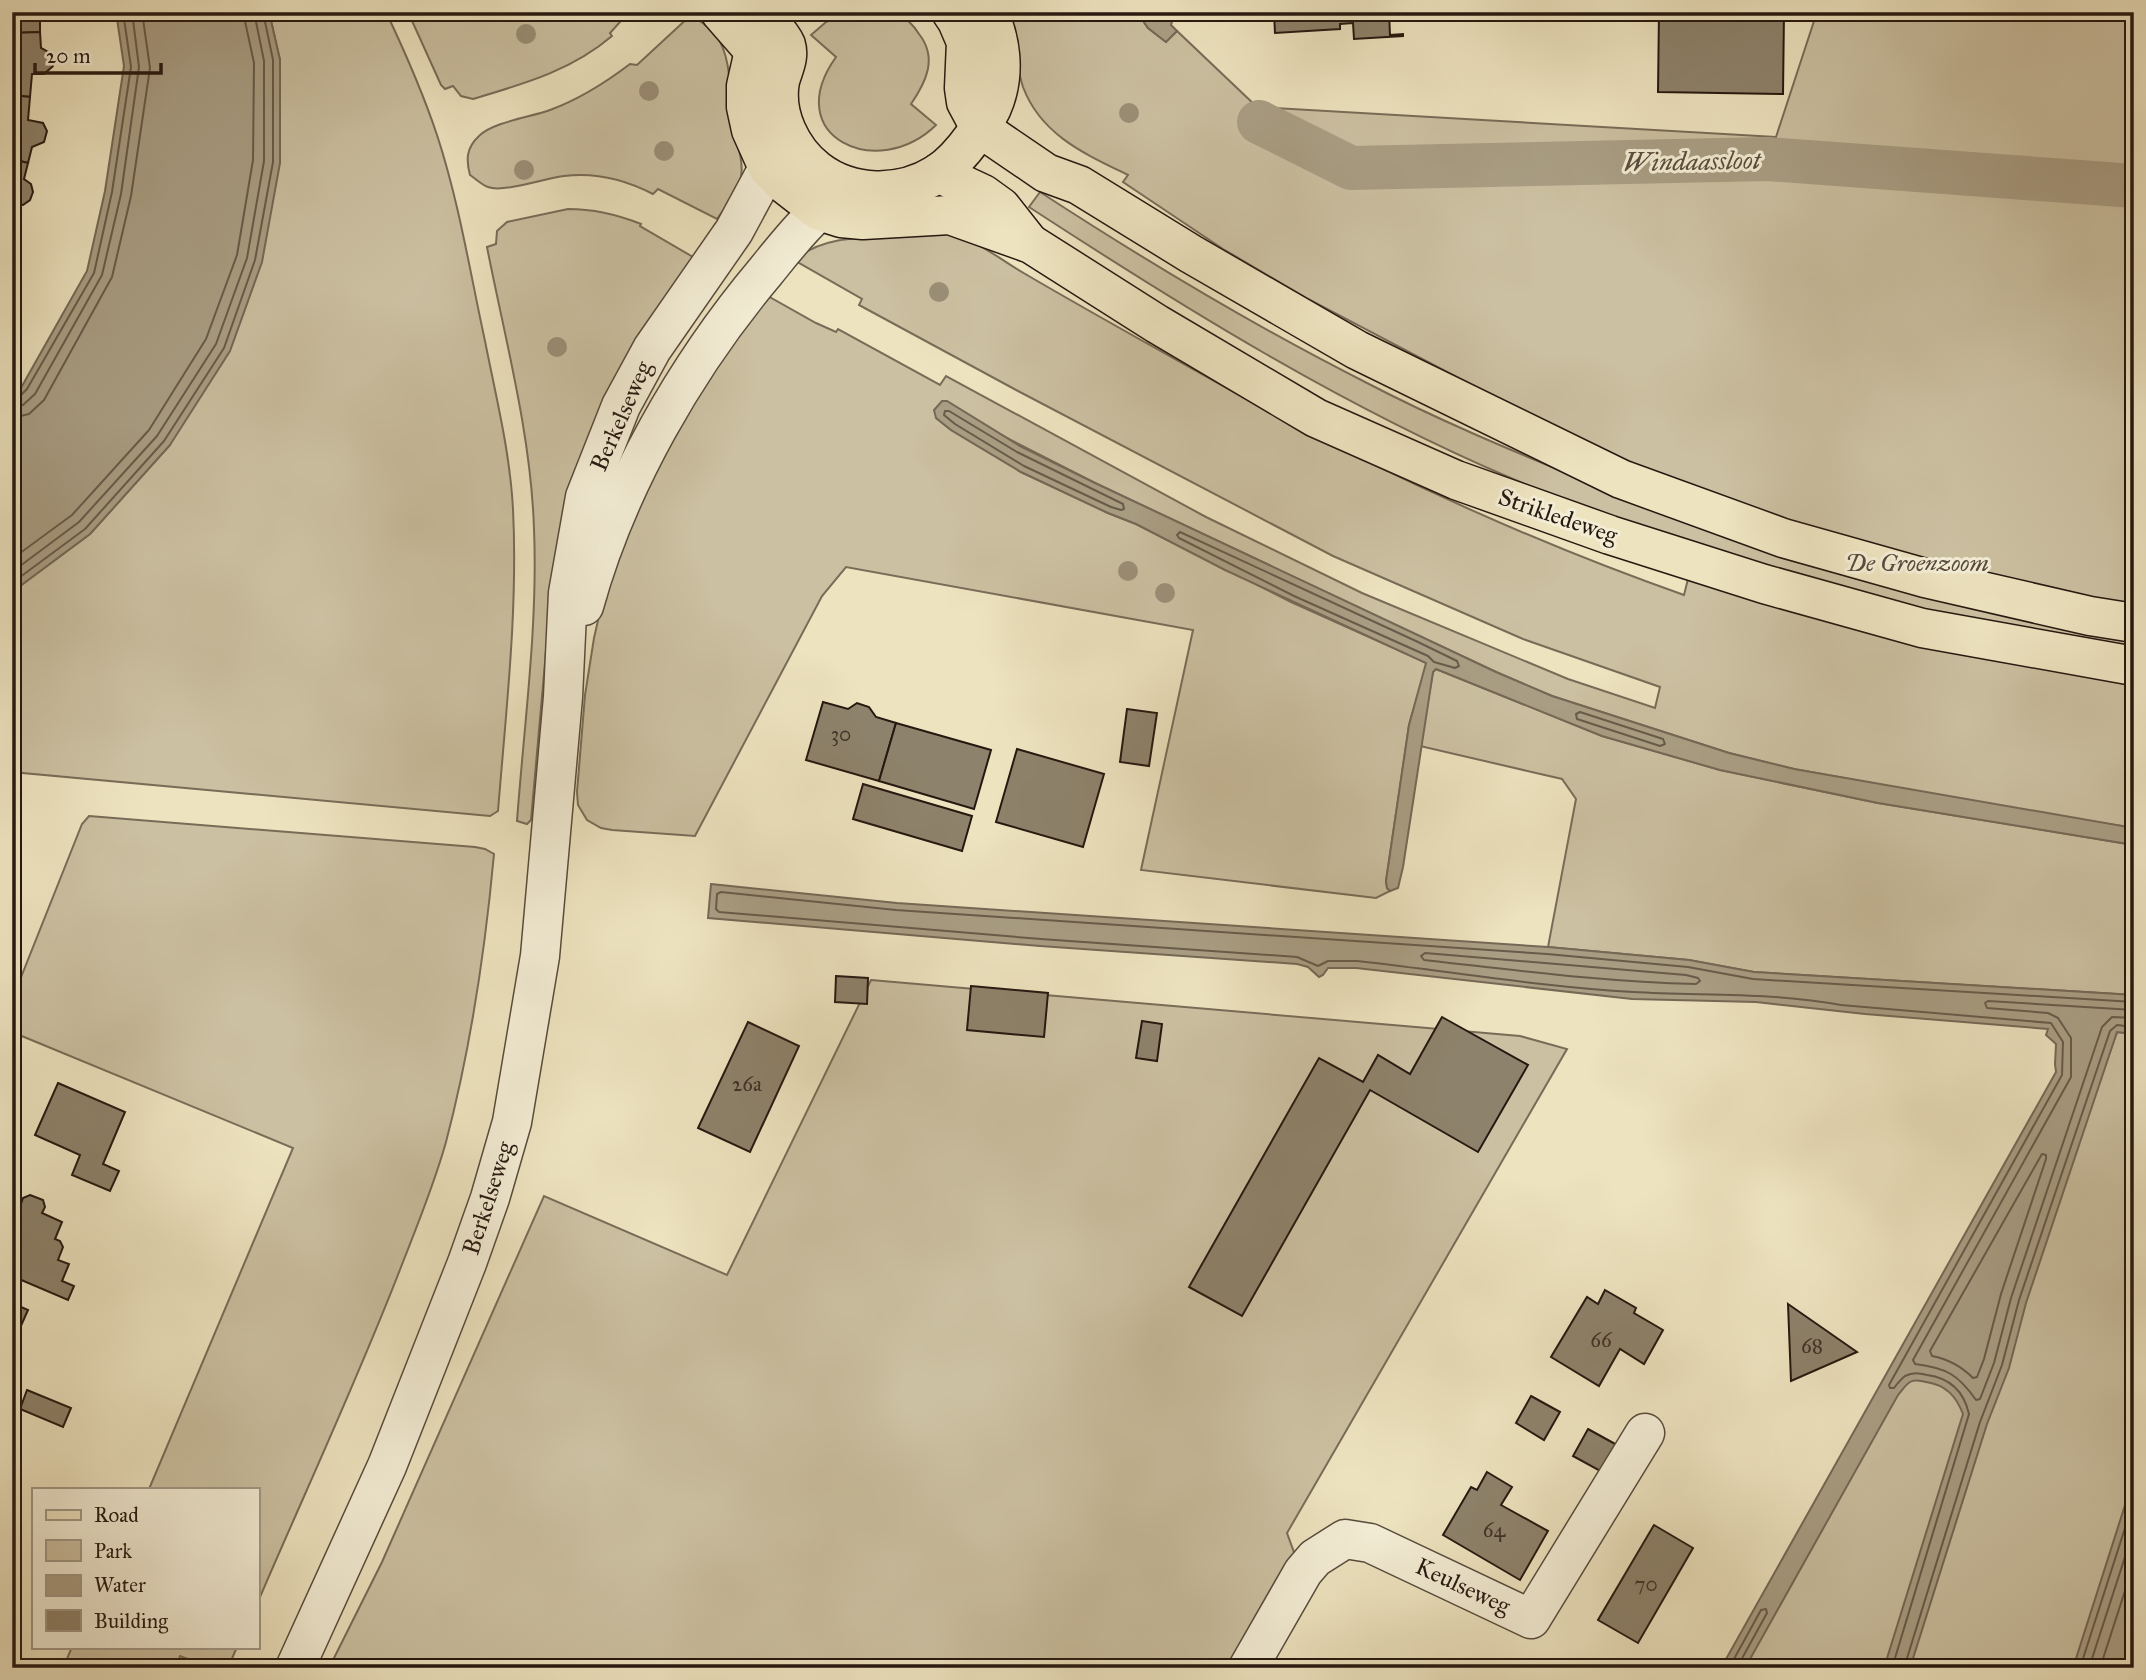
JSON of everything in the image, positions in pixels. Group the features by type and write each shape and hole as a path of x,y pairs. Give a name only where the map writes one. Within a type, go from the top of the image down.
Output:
{"main road":[{"path":"720,12 765,25 782,38 788,56 780,81 779,102 782,118 801,155 816,169 832,198"},
{"path":"951,12 966,42 966,102 987,115 1006,116 1054,154 1079,185 1191,254 1357,350 1621,479 1809,545 1925,578 2090,616 2134,623"},
{"path":"765,25 746,86 746,107 751,130 768,168 783,183 832,198 873,190 896,189 923,181 955,159 987,115 1001,66 998,37 988,12"},
{"name":"Strikledeweg","path":"938,173 983,194 1002,207 1031,244"},
{"name":"Strikledeweg","path":"832,198 841,218 863,220 950,215 1031,244 1157,324 1316,418 1456,480 1610,535 1765,584 1922,628 2134,666"}],"street":[{"name":"Berkelseweg","path":"295,1668 392,1454 467,1263 490,1198 512,1122 540,956 563,697 568,593 585,497 621,406 652,349 734,231 768,168"},
{"name":"Berkelseweg","path":"563,697 575,643 602,551 657,432 688,377 739,303 832,198"},
{"name":"Keulseweg","path":"1248,1668 1303,1572 1315,1558 1345,1539 1370,1543 1531,1619 1645,1433"}],"green space":[{"path":"882,11 899,15 913,26 925,43 928,70 911,104 936,125 913,142 888,150 864,150 843,142 827,129 819,109 822,85 836,57 811,35 826,22 850,12"},
{"path":"269,12 386,12 420,88 445,160 464,237 502,425 513,509 513,622 508,698 498,811 490,816 12,772 12,592 90,534 170,445 280,60"},
{"path":"408,12 629,12 610,33 612,36 580,58 546,75 473,99 461,96 453,86 445,89 441,85"},
{"name":"De Groenzoom","path":"1007,12 1137,12 1148,28 1166,42 1177,31 1257,107 1776,137 1817,12 2134,12 2134,828 2003,809 1794,769 1729,753 1552,696 1095,483 997,433 936,418 1021,472 1136,524 1291,602 1427,663 1409,725 1386,881 1390,891 1376,898 1141,870 1193,630 846,567 822,596 695,836 612,830 601,828 587,820 578,805 577,792 585,695 609,572 652,457 766,295 816,323 836,332 838,329 940,385 946,376 1206,517 1362,593 1568,679 1655,708 1660,687 1523,639 1333,556 859,305 862,299 794,260 820,246 847,239 938,233 957,235 978,244 1018,270 1239,395 1348,452 1513,529 1684,595 1696,547 1513,479 1387,420 1265,354 1029,207 1040,192 1160,268 1283,339 1393,396 1499,445 1581,479 1617,461 1308,299 1223,249 1123,182 1128,175 1066,141 1041,118 1023,87"},
{"path":"691,15 716,35 725,55 733,124 741,164 741,177 737,188 717,219 658,189 653,194 610,178 564,176 514,187 495,188 486,186 470,175 469,150 485,131 561,106 592,90 630,64 637,65"},
{"path":"568,209 623,217 641,224 640,226 693,257 549,618 531,820 527,824 517,821 534,602 532,493 523,422 487,247 496,244 497,231 507,222"},
{"path":"1436,669 1602,736 1720,770 1878,803 2134,845 2134,995 1754,972 1689,960 1548,947 1576,799 1562,779 1420,746 1433,672"},
{"path":"89,816 475,847 494,854 470,1035 455,1106 431,1190 367,1352 259,1599 259,1488 149,1488 293,1148 12,1032 12,1000 82,824"},
{"path":"871,980 1520,1036 1567,1049 1287,1533 1295,1555 1229,1668 329,1668 382,1562 544,1196 727,1275"},
{"path":"2117,1032 2134,1034 2134,1668 1743,1668 1997,1218 2099,1083"},
{"path":"72,1648 237,1648 228,1668 203,1668 204,1665 180,1656 176,1668 63,1668"}],"water":[{"path":"116,12 269,12 280,60 280,163 262,262 230,351 170,445 90,534 12,592 12,394 22,386 87,271 105,191 124,66"},
{"path":"1137,12 1175,12 1171,25 1177,31 1166,42 1148,28"},
{"path":"942,401 947,401 1020,446 1095,483 1552,696 1729,753 1794,769 2134,828 2134,845 1878,803 1720,770 1602,736 1436,669 1433,672 1403,867 1398,888 1390,891 1386,881 1409,725 1426,663 1021,472 936,418 934,410"},
{"path":"711,884 897,903 1548,947 1689,960 1754,972 2134,995 2134,1034 2117,1032 2026,1303 2009,1368 1987,1424 1910,1668 1884,1668 1963,1414 1957,1402 1945,1389 1933,1383 1916,1380 1908,1383 1898,1395 1745,1668 1721,1668 2056,1072 2056,1044 2046,1035 2048,1029 1756,1002 1632,999 1356,968 1328,968 1319,977 1308,967 1297,964 708,918"},
{"path":"2134,1477 2134,1668 2073,1668"}],"building":[{"path":"12,12 45,12 40,14 40,32 12,33"},
{"path":"1274,12 1389,12 1390,35 1403,36 1354,39 1353,23 1340,24 1340,29 1275,33"},
{"path":"1659,12 1784,12 1783,94 1658,92"},
{"path":"40,32 41,48 52,54 53,66 44,74 32,74 30,97 12,95 12,33"},
{"path":"12,95 30,97 28,120 43,123 47,131 44,142 32,147 28,163 12,159"},
{"path":"12,159 28,163 24,179 31,184 33,192 30,200 23,205 12,203"},
{"path":"823,702 848,709 857,703 869,707 876,717 896,723 879,781 806,760"},
{"path":"1127,709 1157,713 1149,766 1120,762"},
{"path":"896,723 991,750 974,809 879,781"},
{"path":"1017,749 1104,774 1083,847 996,822"},
{"path":"863,784 972,816 962,851 853,819"},
{"path":"836,976 868,978 867,1004 835,1002"},
{"path":"971,986 1048,993 1044,1037 967,1030"},
{"path":"1442,1017 1528,1065 1478,1152 1370,1090 1242,1316 1189,1287 1319,1058 1363,1082 1378,1055 1410,1074"},
{"path":"1142,1021 1162,1024 1157,1061 1136,1058"},
{"path":"748,1022 799,1046 750,1152 698,1128"},
{"path":"58,1083 125,1112 103,1164 119,1171 110,1191 72,1175 80,1155 35,1135"},
{"path":"30,1195 43,1200 45,1207 42,1213 62,1222 55,1239 60,1241 63,1247 58,1260 69,1264 62,1281 74,1286 68,1300 12,1276 12,1201 21,1204 23,1198"},
{"path":"1605,1290 1636,1308 1634,1313 1663,1330 1644,1364 1620,1349 1599,1386 1551,1357 1587,1297 1598,1304"},
{"path":"12,1303 28,1310 12,1346"},
{"path":"1788,1304 1857,1352 1791,1381"},
{"path":"27,1390 71,1408 63,1427 20,1409"},
{"path":"1531,1396 1560,1412 1544,1440 1516,1423"},
{"path":"1588,1429 1617,1445 1602,1472 1573,1456"},
{"path":"1487,1472 1512,1487 1501,1505 1548,1531 1520,1580 1443,1535 1471,1487 1477,1490"},
{"path":"1654,1525 1693,1548 1638,1643 1598,1620"}],"waterway":[{"name":"Windaassloot","path":"1259,122 1351,168 1767,159 2134,186"}]}
